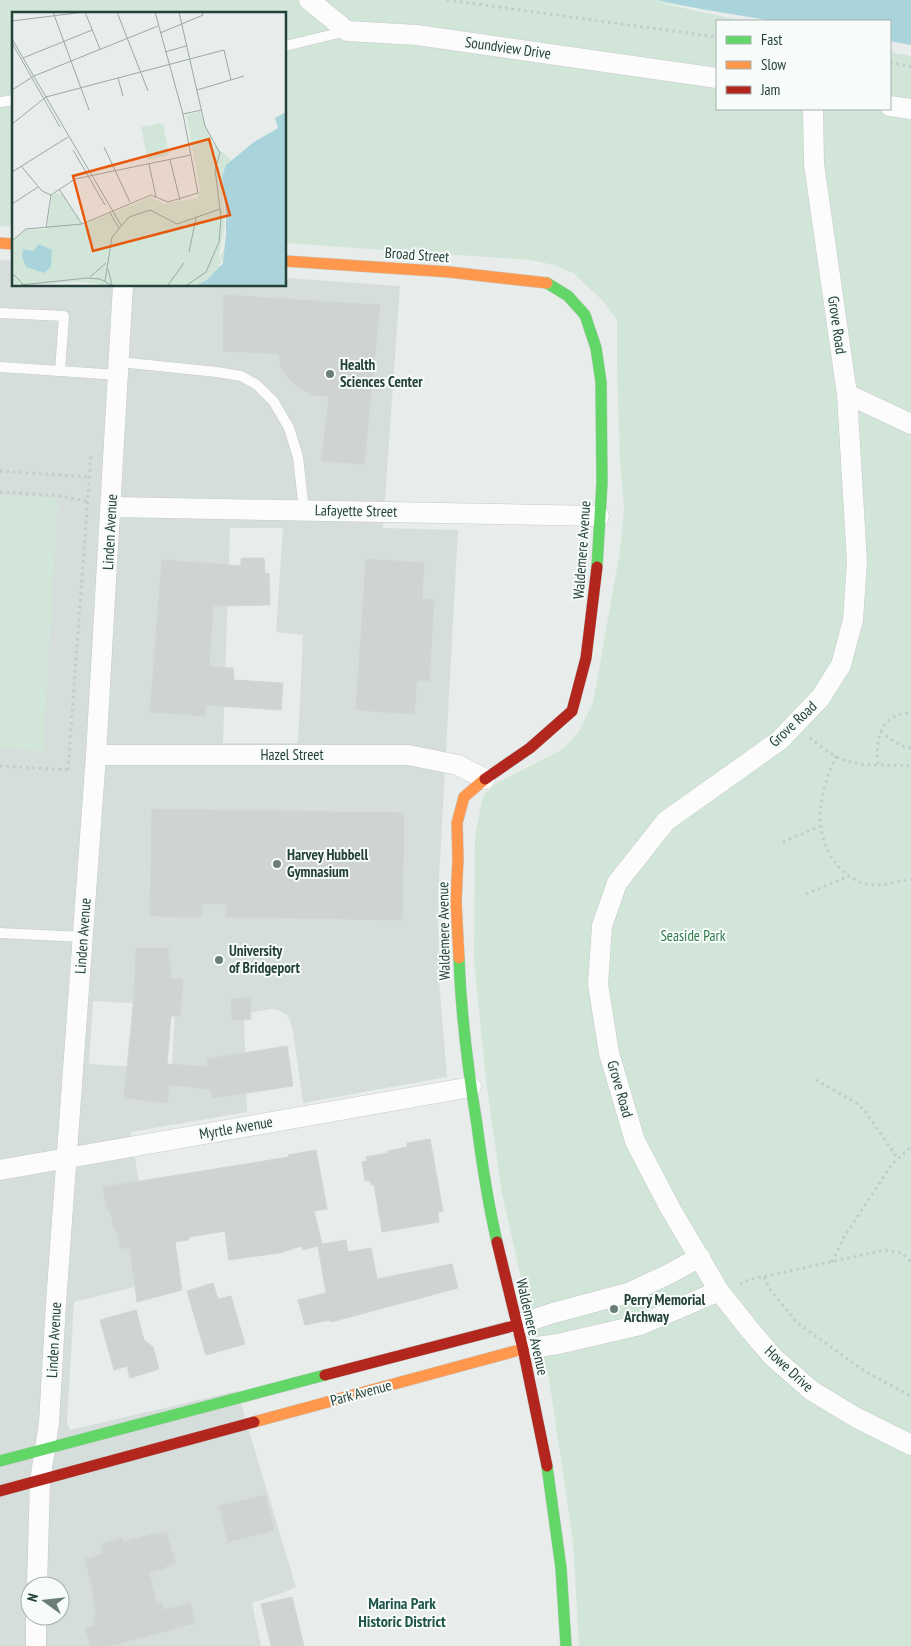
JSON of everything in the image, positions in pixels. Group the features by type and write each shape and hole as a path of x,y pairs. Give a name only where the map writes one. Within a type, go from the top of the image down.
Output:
{"street":[{"path":"309,0 347,31"},
{"name":"Soundview Drive","path":"347,31 417,35 716,78"},
{"path":"891,106 911,109"},
{"name":"Grove Road","path":"700,1257 670,1208 632,1132 609,1053 598,984 602,926 617,883 666,821 780,740 822,697 841,665 853,620 857,562 847,394 814,164 813,110"},
{"name":"Broad Street","path":"286,261 449,272 546,282"},
{"name":"Waldemere Avenue","path":"546,282 568,296 584,315 596,348 601,382 602,483 596,581 586,658 572,710 530,748 484,779 464,797 457,823 456,902 460,990 471,1087 489,1209 523,1348 548,1470 561,1568 566,1646"},
{"name":"Linden Avenue","path":"37,1576 40,1481 49,1423 66,1158 96,755 124,286"},
{"path":"847,394 911,424"},
{"name":"Lafayette Street","path":"112,502 304,510 599,516"},
{"name":"Hazel Street","path":"96,755 408,755 458,765 484,779"},
{"name":"Myrtle Avenue","path":"0,1170 471,1087"},
{"name":"Howe Drive","path":"700,1257 723,1295 750,1330 774,1357 812,1391 857,1418 911,1445"},
{"name":"Park Avenue","path":"0,1461 517,1325 553,1313 628,1293 700,1257"},
{"name":"Park Avenue","path":"0,1491 523,1348 558,1344 640,1325 723,1295"},
{"path":"36,1626 36,1646"}],"lane":[{"path":"286,46 347,31"},
{"path":"0,312 64,316 60,371"},
{"path":"0,367 60,371 119,368 217,372 241,376 256,385 274,402 289,428 298,457 304,510"},
{"path":"0,933 83,936"}],"path":[{"path":"447,0 716,37"},
{"path":"891,62 911,67"},
{"path":"0,766 68,770 91,449"},
{"path":"0,472 89,477"},
{"path":"0,492 61,496 87,502 112,502"},
{"path":"878,764 877,746 881,731 886,722 901,714 911,713"},
{"path":"793,726 846,761 911,766"},
{"path":"881,731 896,743 911,748"},
{"path":"836,756 824,790 820,826 832,858 842,871 849,876 874,885 911,879"},
{"path":"783,842 820,826"},
{"path":"806,894 849,876"},
{"path":"816,1080 858,1104 865,1111 898,1159"},
{"path":"832,1262 844,1236 892,1164 911,1148"},
{"path":"723,1295 748,1280 885,1250 902,1253 911,1262"},
{"path":"764,1277 769,1288 796,1322 866,1372 911,1396"}],"shaded area":[{"name":"University of Bridgeport","path":"0,260 12,261 12,286 286,286 286,278 400,286 383,528 458,530 438,897 439,980 447,1077 303,1103 293,1031 287,1015 276,1009 244,1014 247,1112 131,1132 154,1282 74,1302 67,1423 70,1430 237,1391 296,1587 252,1603 261,1646 0,1646","holes":["230,528 283,528 276,632 303,635 298,743 223,743","93,1001 175,1006 172,1069 89,1064"]}],"green space":[{"name":"Seaside Park","path":"0,0 657,0 752,20 716,20 716,110 891,110 891,49 911,53 911,1646 579,1646 573,1541 549,1379 523,1287 502,1194 486,1080 474,961 475,836 483,796 495,784 563,749 578,733 593,703 620,551 624,508 620,463 617,320 603,301 573,273 554,265 530,260 286,243 286,12 12,12 12,227 0,226"},
{"path":"0,495 58,498 43,751 0,748"}],"water":[{"path":"657,0 911,0 911,53 891,49 891,20 752,20"}],"pier":[{"path":"655,2 767,20 739,20"},
{"path":"891,41 911,45 911,56 891,52"}],"building":[{"name":"Health Sciences Center","path":"224,295 380,305 364,464 321,461 329,396 314,395 290,380 281,367 279,354 223,351"},
{"path":"241,558 264,558 265,574 269,573 270,605 213,606 209,667 233,668 234,680 283,683 281,710 206,705 205,716 150,712 162,560 241,566"},
{"path":"366,559 424,563 422,599 434,600 429,681 417,680 414,714 356,710"},
{"name":"Harvey Hubbell Gymnasium","path":"152,809 404,813 402,920 226,917 226,904 202,904 202,917 150,916"},
{"path":"136,948 169,949 168,961 171,961 170,979 183,980 180,1016 171,1016 167,1064 208,1067 207,1059 287,1046 293,1086 213,1098 211,1089 169,1085 167,1103 124,1098 134,997"},
{"path":"250,998 251,1019 232,1020 231,999"},
{"path":"430,1139 443,1211 438,1212 439,1222 382,1232 374,1184 371,1185 370,1180 365,1181 362,1162 367,1161 366,1157 407,1147 407,1143"},
{"path":"316,1150 327,1209 314,1211 322,1244 346,1240 348,1252 371,1248 377,1279 452,1264 458,1288 331,1322 330,1320 305,1325 298,1300 326,1293 318,1246 303,1250 302,1246 279,1253 229,1260 225,1231 189,1237 189,1240 175,1242 182,1290 137,1302 130,1248 123,1249 123,1246 120,1247 110,1210 107,1210 103,1187 289,1157 288,1155"},
{"path":"213,1283 218,1299 231,1296 245,1344 206,1355 187,1291"},
{"path":"136,1310 144,1340 153,1347 159,1369 130,1378 127,1366 114,1370 100,1320"},
{"path":"265,1495 274,1530 228,1542 219,1506"},
{"path":"167,1532 175,1563 149,1573 157,1604 162,1603 164,1610 190,1603 195,1623 111,1646 90,1646 85,1628 95,1626 93,1616 97,1615 85,1559 103,1554 101,1544 122,1538 123,1542"},
{"path":"292,1597 304,1646 271,1646 261,1604"}],"traffic: fast":[{"path":"547,283 568,296 585,315 596,348 601,382 602,483 597,567"},
{"path":"459,958 461,1000 468,1063 486,1184 497,1242"},
{"path":"0,1461 325,1375"},
{"path":"547,1466 561,1568 566,1646"}],"traffic: slow":[{"path":"0,243 12,244"},
{"path":"286,261 449,272 547,283"},
{"path":"459,958 456,902 457,823 464,797 485,779"},
{"path":"254,1422 523,1349"}],"traffic: jam":[{"path":"485,779 530,748 572,711 586,658 597,567"},
{"path":"497,1242 523,1349 547,1466"},
{"path":"325,1375 517,1325"},
{"path":"0,1491 254,1422"}],"place":[{"name":"Health Sciences Center","path":"330,374"},
{"name":"Harvey Hubbell Gymnasium","path":"277,864"},
{"name":"University of Bridgeport","path":"219,960"},
{"name":"Perry Memorial Archway","path":"614,1309"}],"district":[{"name":"Marina Park Historic District","path":"402,1612"}]}
